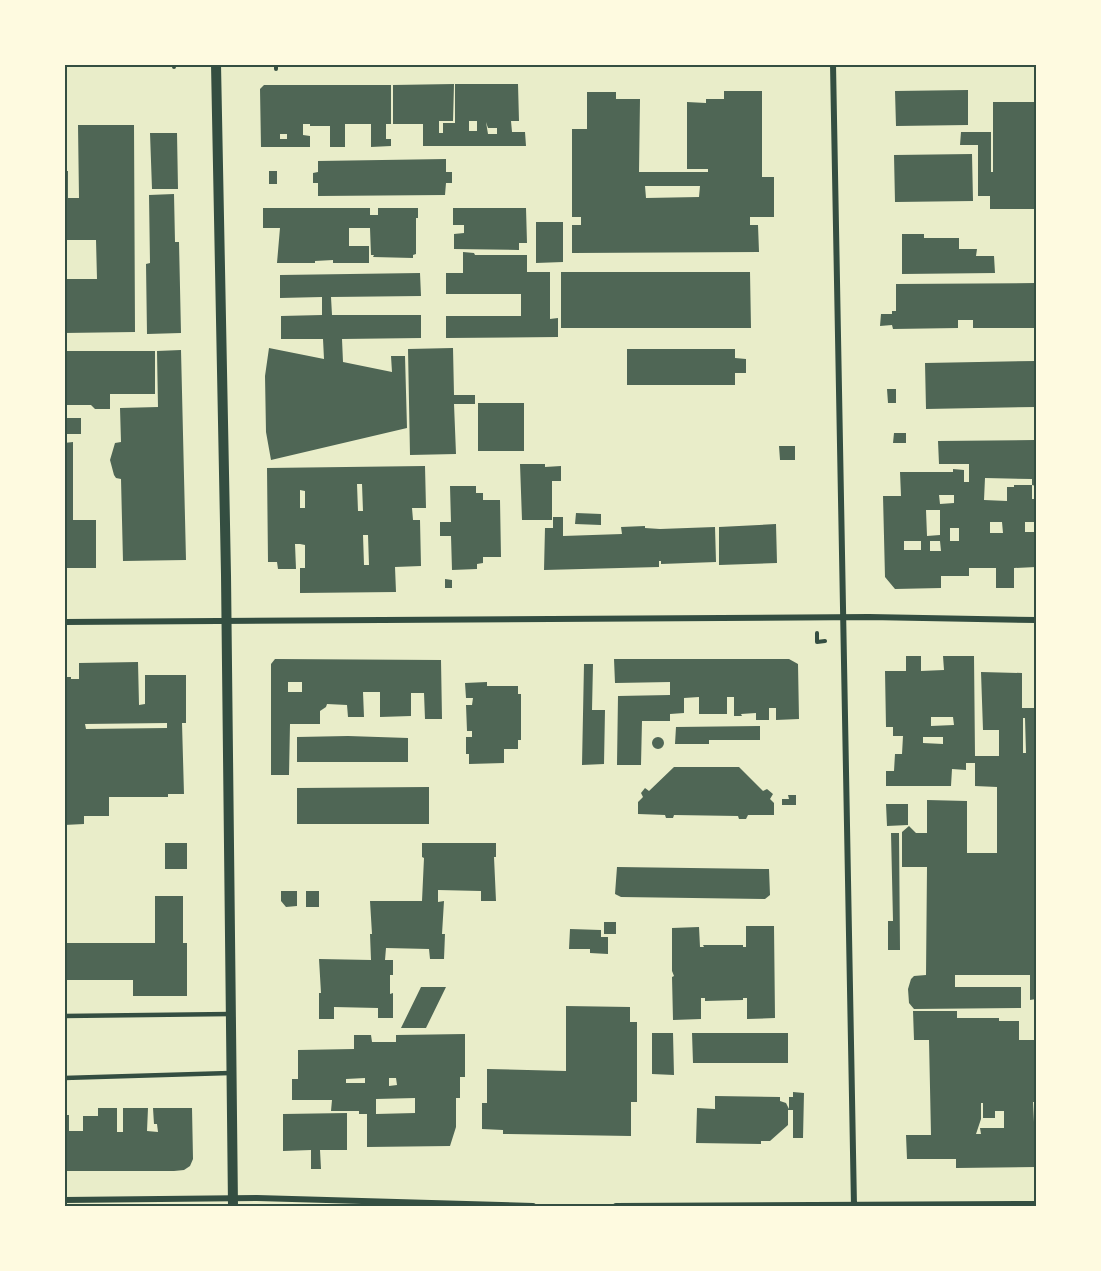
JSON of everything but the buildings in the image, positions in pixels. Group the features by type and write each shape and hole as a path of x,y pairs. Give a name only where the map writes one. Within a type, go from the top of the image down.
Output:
{"street":[{"path":"216,64 233,1202"},
{"path":"833,64 854,1206"},
{"path":"64,622 843,618 1036,620"},
{"path":"64,1200 533,1206"},
{"path":"616,1206 1036,1204"}],"lane":[{"path":"64,1016 231,1014"},
{"path":"64,1078 232,1073"}],"path":[{"path":"817,642 825,641"}]}
